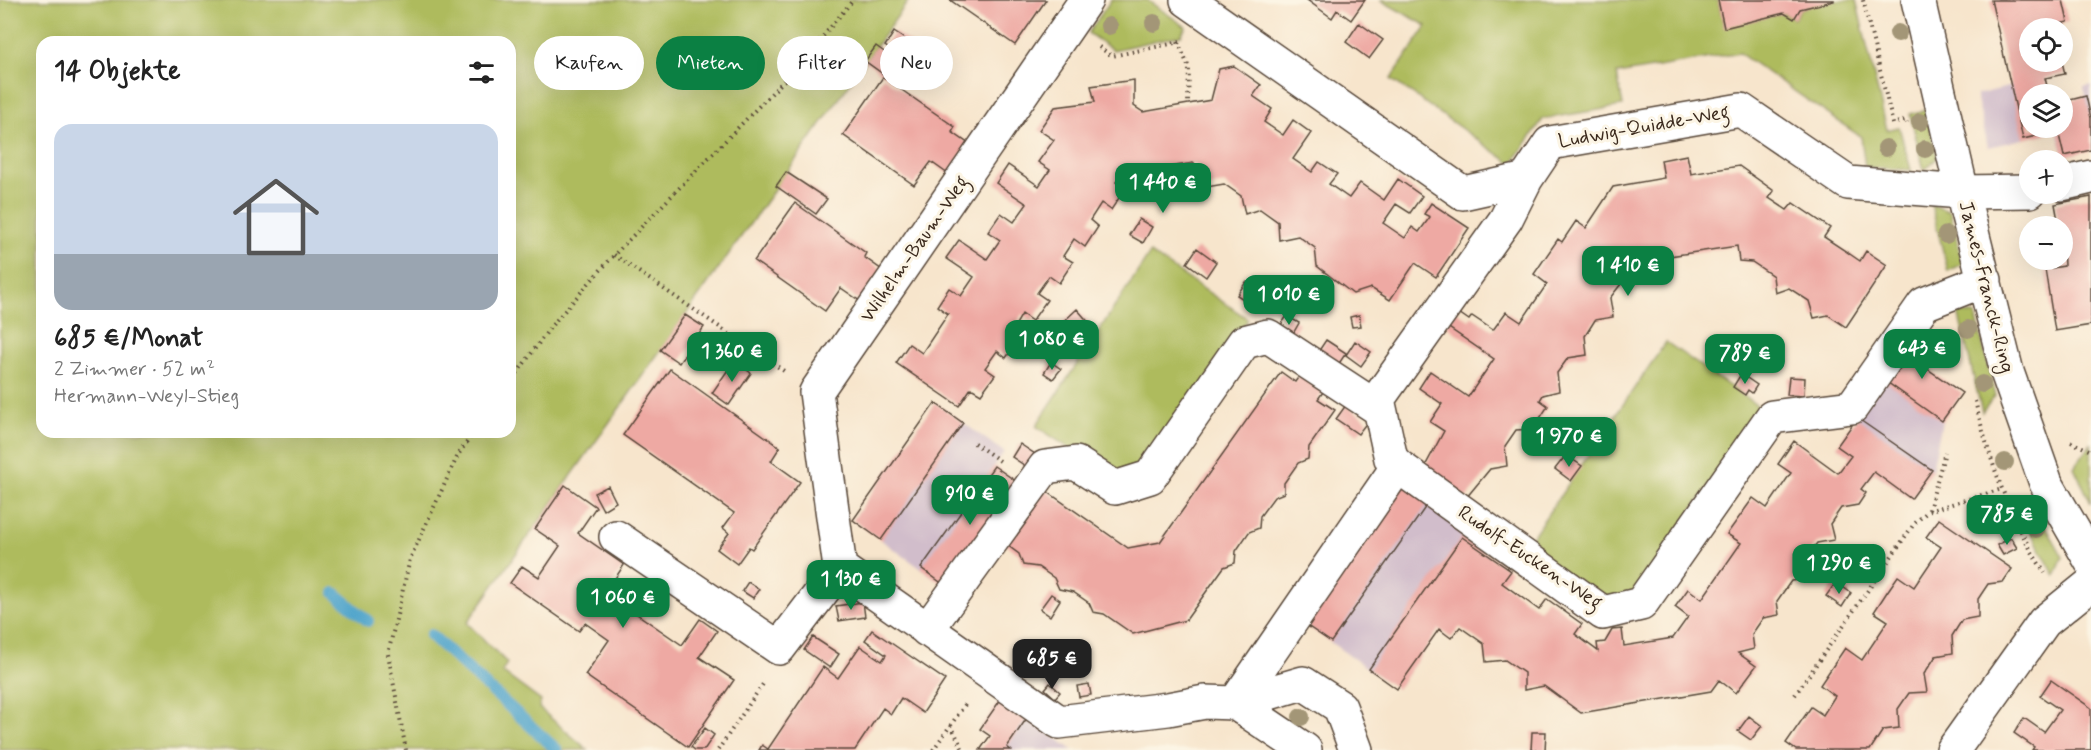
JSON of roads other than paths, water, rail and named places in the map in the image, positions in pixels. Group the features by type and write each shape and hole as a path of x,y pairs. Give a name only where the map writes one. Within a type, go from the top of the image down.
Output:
{"street":[{"name":"James-Franck-Ring","path":"1918,0 1962,192 2007,372 2046,483 2091,561"},
{"path":"1197,7 1463,193 1526,179"},
{"name":"Wilhelm-Baum-Weg","path":"840,568 816,393 1077,13"},
{"name":"Ludwig-Quidde-Weg","path":"1379,409 1378,399 1506,219 1526,179 1550,143 1741,110 1848,183 1962,192 2019,191"},
{"path":"2073,181 2091,177"},
{"name":"Rudolf-Eucken-Weg","path":"1398,466 1603,613 1641,604 1772,417 1852,407 1924,304 1985,280"},
{"path":"927,630 1045,467 1076,463 1115,488 1150,477 1244,342 1268,336 1379,409 1391,459 1398,466 1235,703"},
{"path":"616,537 779,648 840,568 1059,722 1168,710 1204,702 1235,703 1303,682 1340,707 1349,749"},
{"path":"1953,750 2044,622 2091,584"},
{"path":"1235,703 1305,750"}],"waterway":[{"path":"335,593 368,621"},
{"path":"431,635 486,686"},
{"path":"492,691 557,750"}]}
